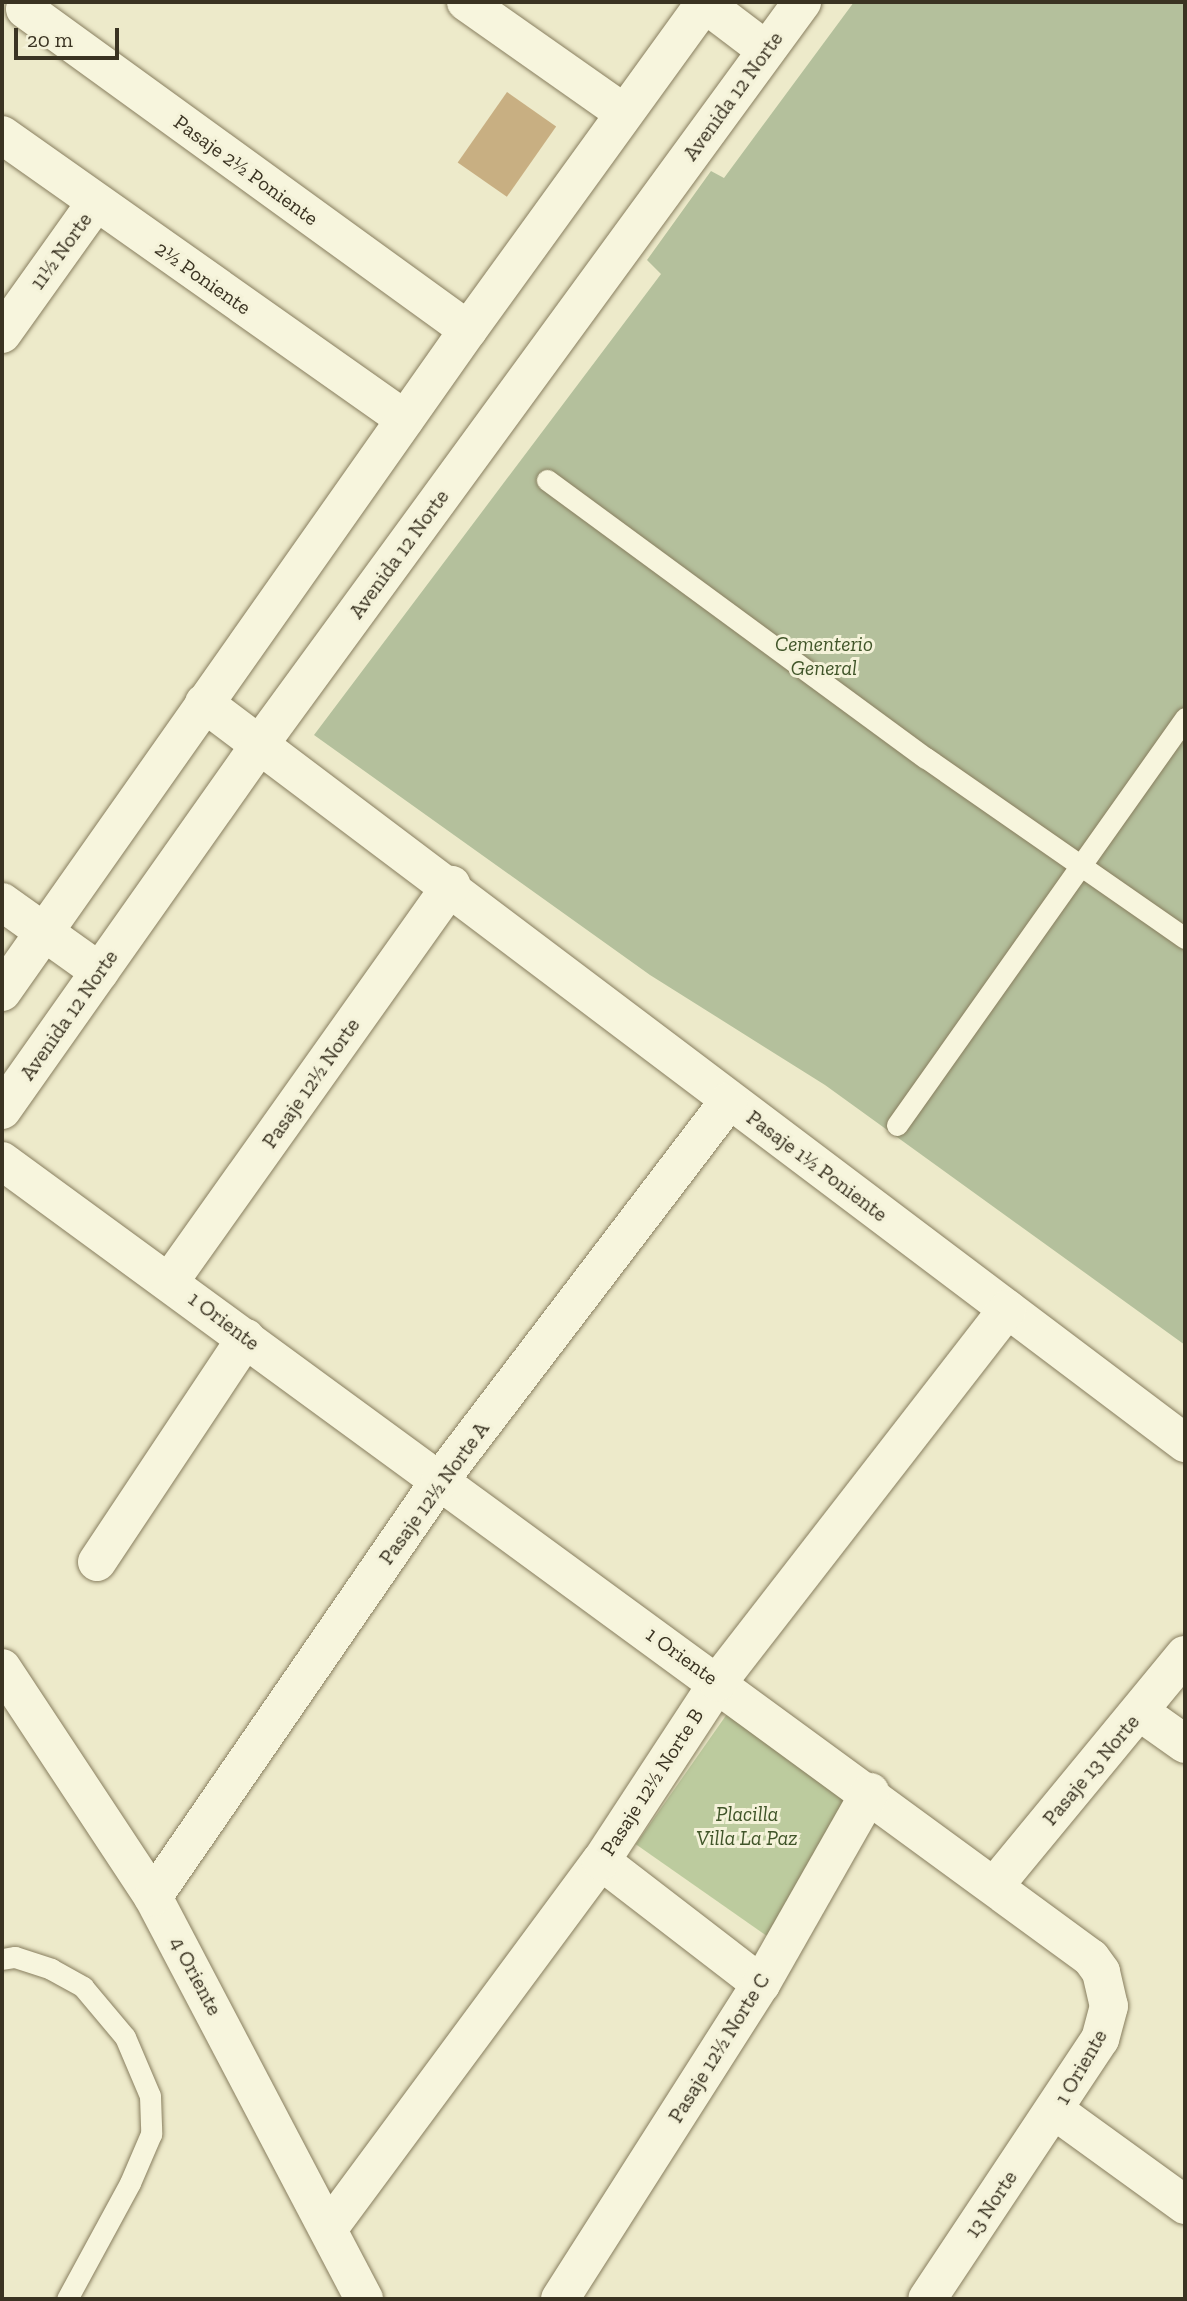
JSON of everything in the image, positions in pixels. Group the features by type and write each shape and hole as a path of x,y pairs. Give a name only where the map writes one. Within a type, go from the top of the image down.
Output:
{"street":[{"path":"466,2 624,113"},
{"name":"Avenida 12 Norte","path":"2,1110 260,744 802,2"},
{"path":"2,992 468,330 705,3 766,50"},
{"name":"Pasaje 2½ Poniente","path":"25,9 468,330"},
{"name":"2½ Poniente","path":"2,135 405,419"},
{"name":"11½ Norte","path":"2,334 96,202"},
{"name":"Pasaje 1½ Poniente","path":"204,703 451,885 729,1100 1185,1443"},
{"name":"Pasaje 12½ Norte","path":"170,1281 451,885"},
{"path":"2,902 100,972"},
{"name":"Pasaje 12½ Norte A","path":"153,1897 440,1480 729,1100"},
{"name":"1 Oriente","path":"2,1161 996,1884 1091,1958 1107,1988 1109,2006 1100,2039 1054,2110 1185,2205"},
{"name":"Pasaje 12½ Norte B","path":"329,2228 601,1861 718,1682 1007,1309"},
{"path":"97,1563 246,1338"},
{"name":"Pasaje 13 Norte","path":"996,1884 1185,1655"},
{"name":"4 Oriente","path":"2,1668 153,1897 364,2299"},
{"path":"1140,1712 1185,1744"},
{"name":"Pasaje 12½ Norte C","path":"560,2299 761,1984 870,1792"},
{"path":"601,1861 761,1984"},
{"name":"13 Norte","path":"928,2299 1054,2110"}],"lane":[{"path":"547,480 926,758 1185,938"},
{"path":"897,1125 1185,718"},
{"path":"2,1959 15,1957 51,1969 83,1987 125,2037 150,2096 151,2134 130,2183 67,2299"}],"green space":[{"name":"Cementerio General","path":"854,2 1185,2 1185,1345 825,1085 650,975 314,735 661,274 647,260 711,171 724,178"},
{"name":"Placilla Villa La Paz","path":"727,1714 862,1809 771,1939 636,1844"}],"building":[{"path":"507,92 556,126 507,197 458,162"}]}
